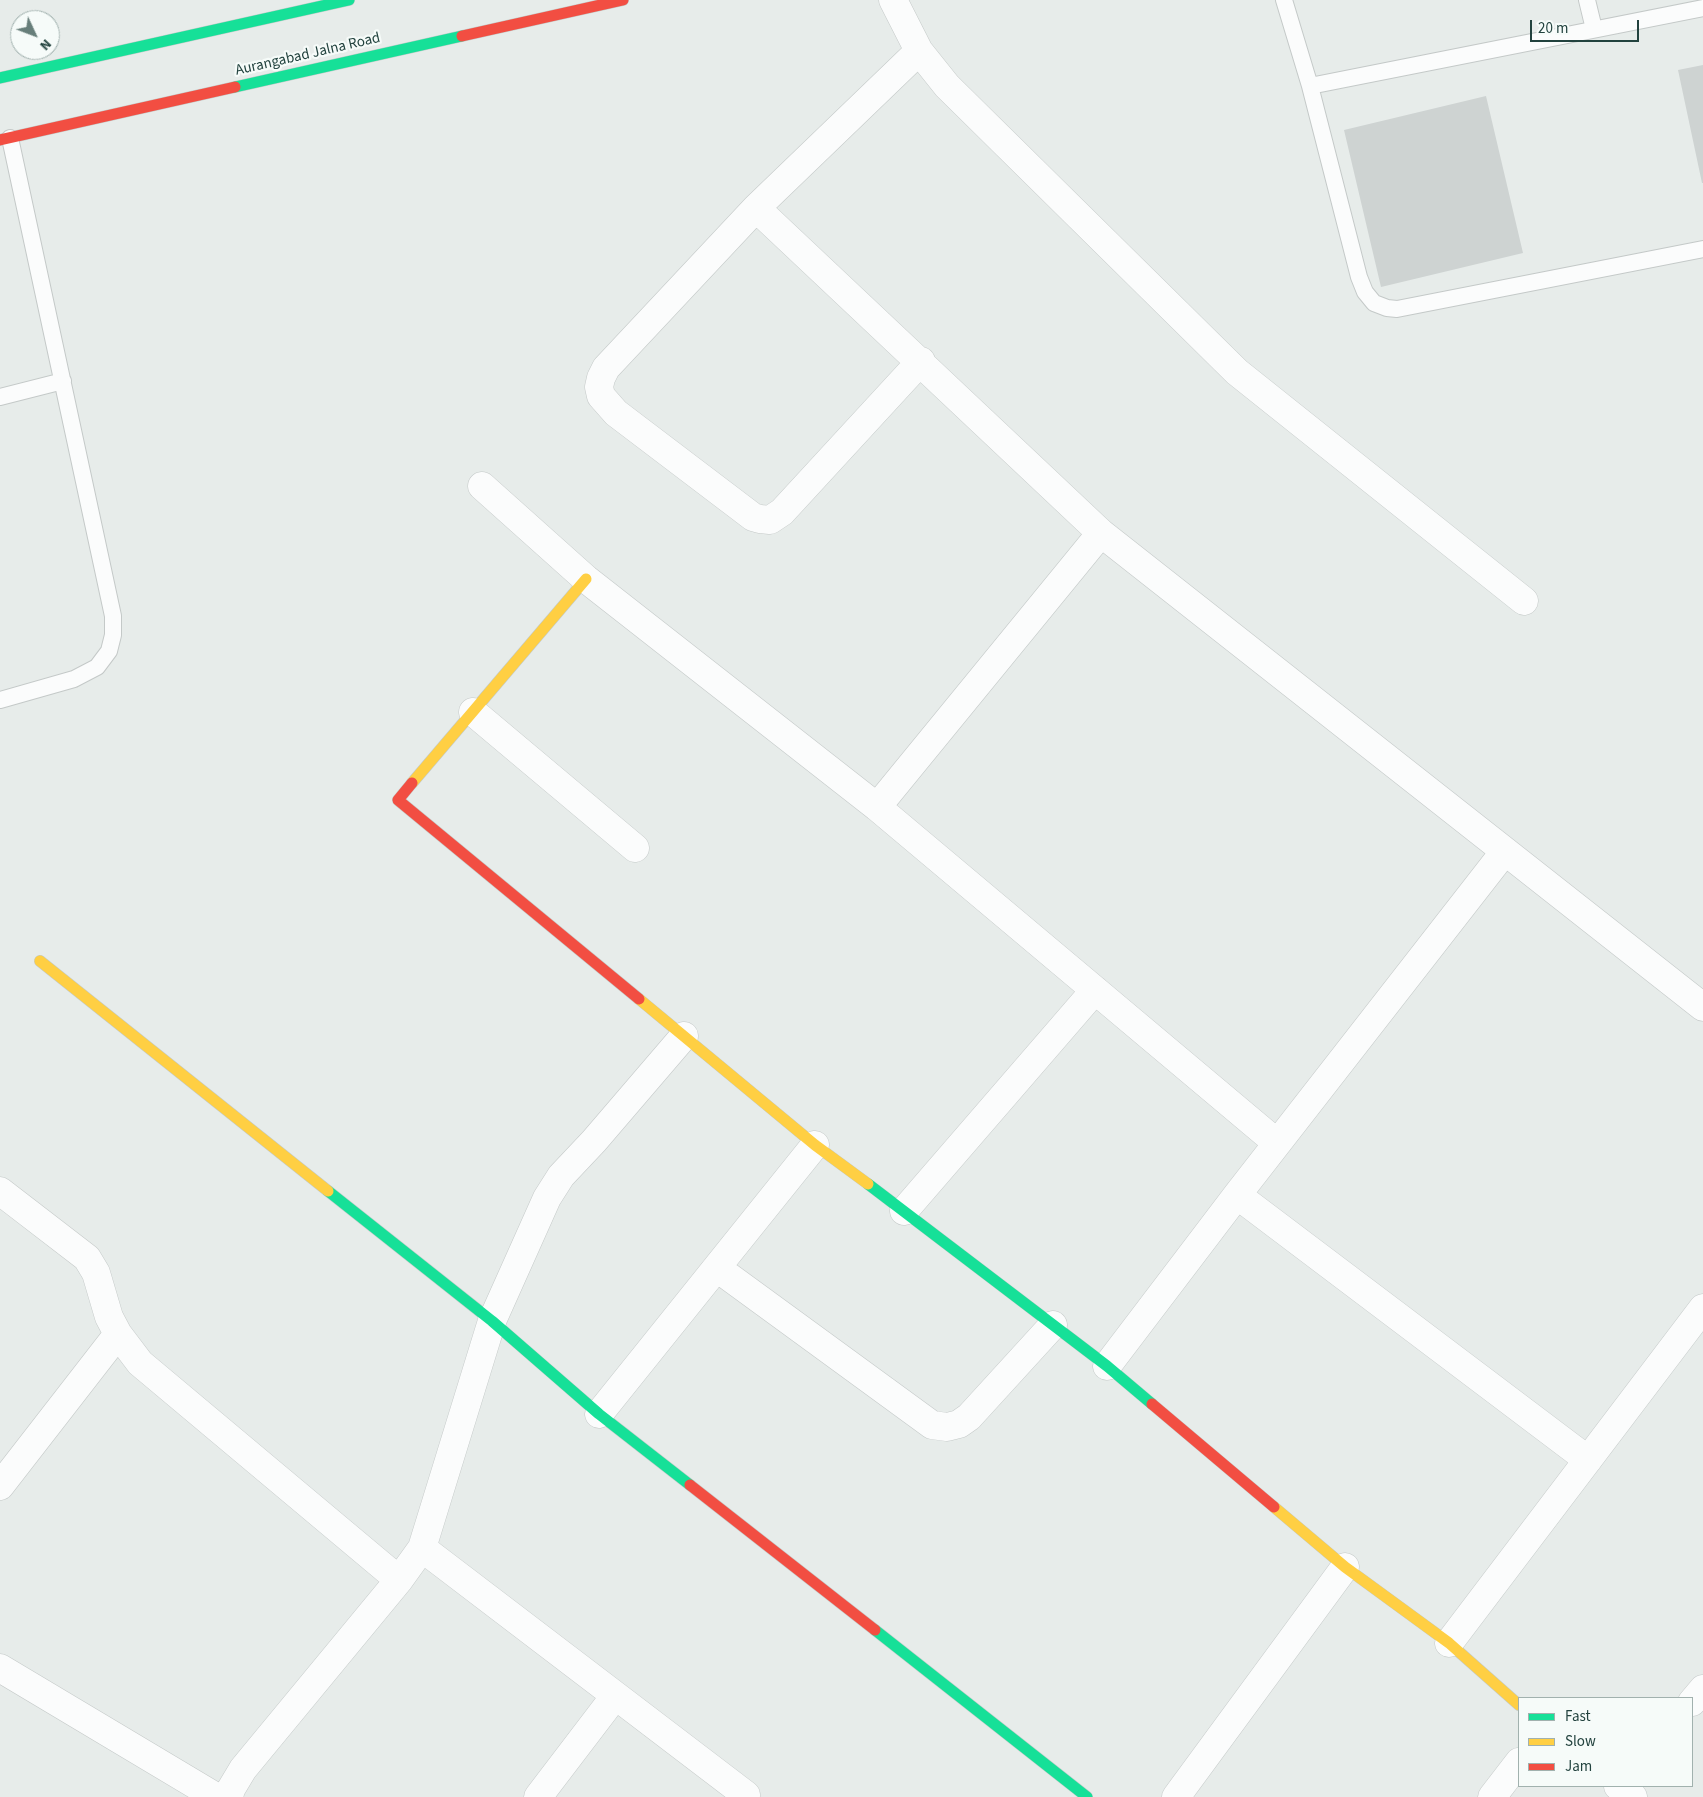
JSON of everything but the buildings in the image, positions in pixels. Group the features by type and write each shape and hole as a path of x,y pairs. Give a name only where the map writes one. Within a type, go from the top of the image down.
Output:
{"main road":[{"path":"0,78 349,0"},
{"name":"Aurangabad Jalna Road","path":"5,139 623,0"},
{"path":"586,579 398,800 815,1145 1106,1366 1345,1568 1448,1643 1518,1704"},
{"path":"40,961 492,1321 599,1414 1087,1797"}],"street":[{"path":"892,0 919,50 947,86 1237,372 1524,601"},
{"path":"919,50 756,208 606,368 599,387 601,396 616,413 753,516 770,520 782,512 921,361"},
{"path":"756,208 921,361 1101,533 1703,1007"},
{"path":"482,486 586,579 878,807 1278,1142"},
{"path":"878,807 1101,533"},
{"path":"473,712 635,848"},
{"path":"1106,1366 1237,1194 1505,851"},
{"path":"904,1212 1095,990"},
{"path":"229,1797 231,1789 243,1769 399,1580 422,1548 492,1321 547,1198 561,1176 600,1134 684,1036"},
{"path":"599,1414 815,1145"},
{"path":"0,1191 87,1258 96,1273 109,1317 118,1334 140,1363 399,1580"},
{"path":"1237,1194 1588,1460"},
{"path":"717,1268 932,1425 947,1427 959,1424 969,1417 1052,1326"},
{"path":"1448,1643 1703,1308"},
{"path":"0,1486 118,1334"},
{"path":"422,1548 746,1795"},
{"path":"1176,1797 1345,1568"},
{"path":"0,1668 216,1797"},
{"path":"1693,1701 1703,1689"},
{"path":"538,1797 615,1696"},
{"path":"1492,1797 1518,1763"}],"lane":[{"path":"1284,0 1310,86 1359,277 1365,292 1374,302 1387,308 1397,309 1703,249"},
{"path":"1587,0 1594,30"},
{"path":"1310,86 1703,8"},
{"path":"0,700 74,679 97,667 109,651 113,635 113,616 63,381 5,139"},
{"path":"0,397 63,381"}],"traffic: fast":[{"path":"0,78 349,0"},
{"path":"235,87 462,36"},
{"path":"868,1184 1107,1366 1152,1404"},
{"path":"328,1191 492,1321 599,1414 690,1485"},
{"path":"875,1630 1087,1797"}],"traffic: slow":[{"path":"412,783 586,579"},
{"path":"40,961 328,1191"},
{"path":"639,999 815,1145 868,1184"},
{"path":"1274,1507 1345,1567 1449,1643 1518,1704"}],"traffic: jam":[{"path":"462,36 623,0"},
{"path":"0,140 235,87"},
{"path":"412,783 398,800 639,999"},
{"path":"1152,1404 1274,1507"},
{"path":"690,1485 875,1630"}]}
